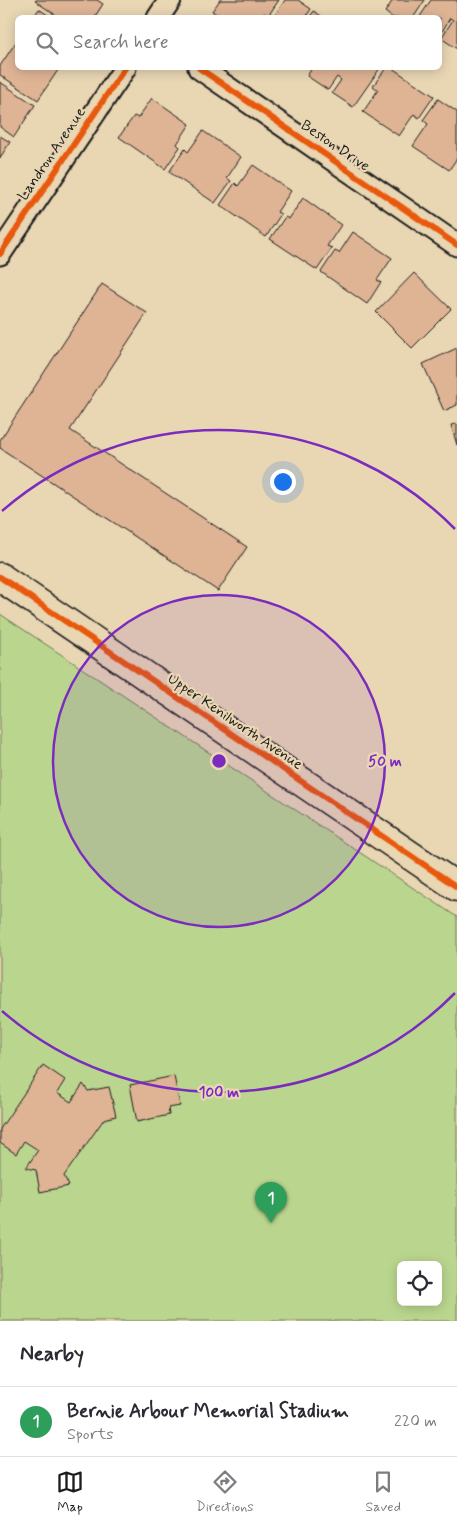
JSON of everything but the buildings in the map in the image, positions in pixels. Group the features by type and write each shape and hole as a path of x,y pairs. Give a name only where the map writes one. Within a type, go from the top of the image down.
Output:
{"street":[{"path":"160,15 170,0"},
{"name":"Landron Avenue","path":"0,254 6,231 123,70"},
{"name":"Beston Drive","path":"202,70 457,246"},
{"name":"Upper Kenilworth Avenue","path":"0,577 457,887"}],"green space":[{"path":"0,614 457,917 457,1321 0,1321"}],"cycle path":[{"path":"0,254 124,70"},
{"path":"202,70 457,245"},
{"path":"0,577 457,887"}],"place":[{"name":"Bernie Arbour Memorial Stadium","path":"271,1223"}]}
